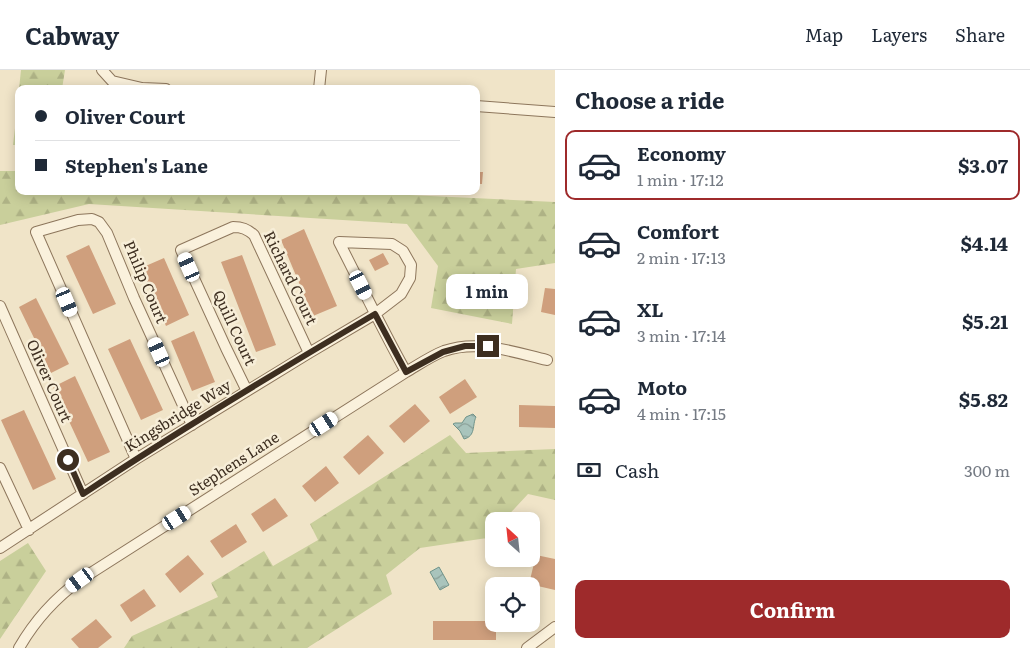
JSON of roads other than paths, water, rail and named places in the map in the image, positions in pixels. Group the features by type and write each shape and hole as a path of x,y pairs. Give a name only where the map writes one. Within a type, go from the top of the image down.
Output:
{"street":[{"path":"102,70 112,81 129,85"},
{"path":"319,85 320,70"},
{"path":"480,106 555,112"},
{"name":"Philip Court","path":"136,460 36,232 78,220 92,218 99,222 107,233 134,298 192,425"},
{"name":"Richard Court","path":"181,250 233,228 248,229 254,235 309,353"},
{"name":"Kingsbridge Way","path":"0,548 192,425 375,314 400,294 410,278 411,265 403,251 392,244 339,242 375,314"},
{"name":"Quill Court","path":"181,250 247,391"},
{"name":"Oliver Court","path":"0,306 83,494"},
{"path":"375,314 406,372"},
{"name":"Stephens Lane","path":"19,648 34,623 60,594 406,372 443,352 465,346 488,346 547,360"},
{"path":"0,468 29,530"},
{"path":"527,648 555,627"}],"water":[{"path":"473,414 476,417 472,433 468,438 464,439 460,431 453,424 462,423 466,417"},
{"path":"439,567 449,585 440,590 430,572"}]}
